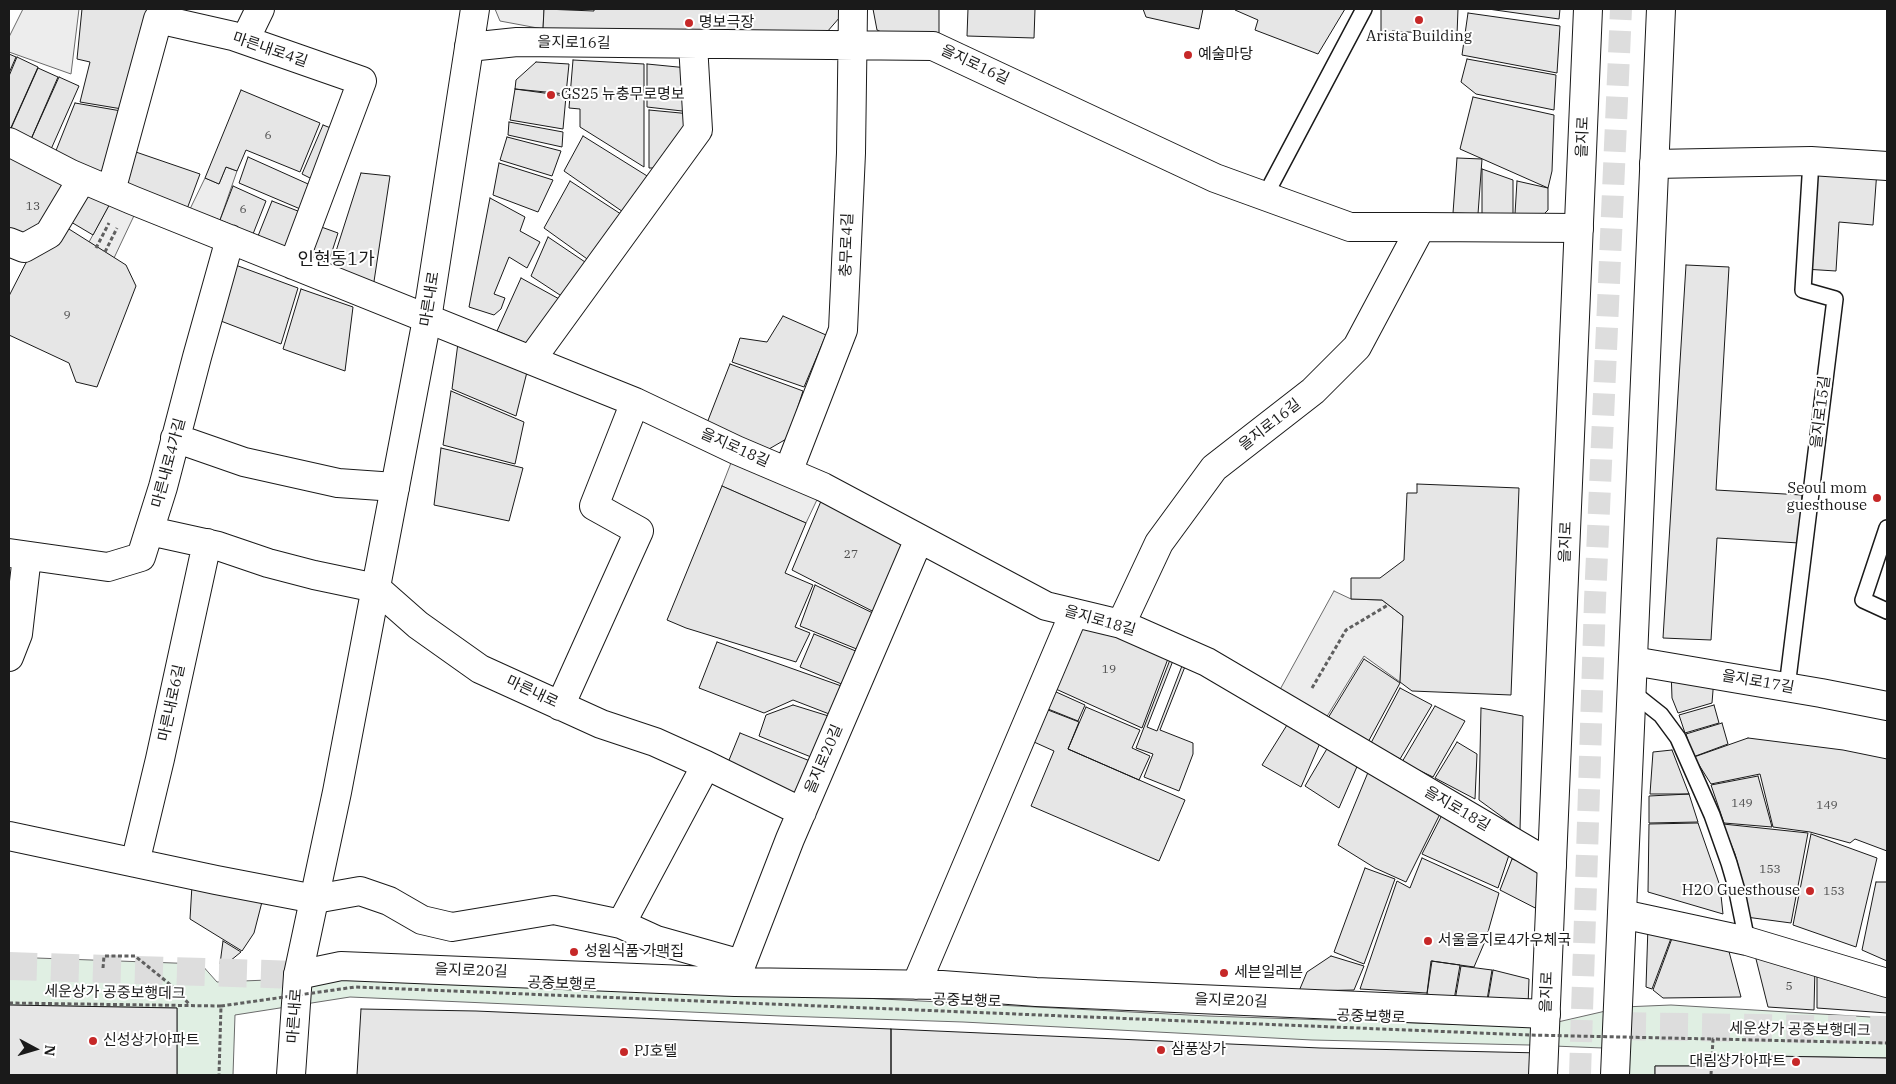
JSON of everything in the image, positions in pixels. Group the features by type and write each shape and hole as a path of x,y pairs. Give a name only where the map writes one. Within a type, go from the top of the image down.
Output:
{"street":[{"path":"245,40 260,9"},
{"name":"마른내로","path":"290,1075 298,975 337,792 427,319 475,9"},
{"name":"충무로4길","path":"788,472 843,330 851,153 853,9"},
{"name":"을지로","path":"1543,1075 1588,9"},
{"path":"1615,1075 1661,9"},
{"name":"마른내로4길","path":"111,190 160,14 245,40 362,81 293,265"},
{"name":"을지로16길","path":"469,48 517,42 933,46 1215,178 1350,226 1579,228"},
{"path":"531,360 698,130 693,44"},
{"path":"9,142 82,179 427,319"},
{"path":"1654,164 1811,161 1887,166"},
{"path":"9,242 24,248 50,234 82,179"},
{"name":"을지로16길","path":"1121,624 1160,543 1214,468 1313,391 1357,347 1421,227"},
{"name":"마른내로4가길","path":"18,554 108,567 141,556 164,487 230,239"},
{"name":"을지로18길","path":"427,319 635,402 736,450 823,487 1046,606 1121,624 1207,662 1552,865"},
{"path":"560,706 639,530 594,506 635,402"},
{"path":"176,438 244,462 338,482 395,487"},
{"path":"150,530 207,543 268,563 314,575 376,588"},
{"name":"을지로20길","path":"738,973 802,812 919,539"},
{"name":"마른내로6길","path":"135,863 160,759 207,543"},
{"path":"9,657 18,634 18,554"},
{"name":"마른내로","path":"376,588 418,625 480,669 601,724 655,742 802,812"},
{"path":"916,985 1074,613"},
{"name":"을지로17길","path":"1633,660 1787,687 1886,700"},
{"path":"621,924 706,765"},
{"path":"9,836 315,899 360,891 389,901 422,920 452,927 554,910 621,924 738,973"},
{"path":"1622,914 1747,942 1887,983"},
{"name":"을지로20길","path":"298,975 341,966 738,973 1036,992 1546,1014"}],"lane":[{"path":"1265,196 1364,9"},
{"name":"을지로15길","path":"1787,687 1835,299 1802,290 1811,161"},
{"path":"1887,528 1863,600 1887,611"},
{"path":"1632,692 1661,715 1678,738 1712,815 1729,863 1747,942"}],"path":[{"path":"1296,714 1346,630 1388,605"},
{"path":"103,968 104,956 135,956 172,986 190,1006"},
{"name":"공중보행로","path":"221,1006 355,987 1489,1033 1713,1039"},
{"name":"세운상가 공중보행데크","path":"9,1003 221,1006"},
{"path":"219,1075 221,1006"},
{"path":"1710,1075 1713,1039"},
{"name":"세운상가 공중보행데크","path":"1713,1039 1887,1043"}],"green space":[{"path":"9,957 201,964 217,982 344,977 710,990 1208,1016 1536,1027 1623,1007 1671,1005 1887,1018 1887,1058 1704,1055 1704,1066 1655,1066 1655,1075 1603,1075 1603,1048 1312,1040 963,1022 350,997 235,1015 233,1075 177,1075 177,1008 9,1005"}],"shaded area":[{"path":"23,9 79,9 71,74 9,52 9,37"},
{"path":"495,9 544,9 543,29 500,21"},
{"path":"226,167 237,171 220,220 190,209 205,178 219,184"},
{"path":"113,198 140,203 114,258 89,242"},
{"path":"736,450 823,487 806,523 722,486"},
{"path":"1334,591 1351,599 1382,600 1403,616 1400,682 1364,656 1326,718 1277,695"}],"building":[{"path":"82,9 150,9 128,110 80,102 90,62 77,59"},
{"name":"명보극장","path":"544,9 594,11 594,9 840,9 840,17 820,40 543,29"},
{"path":"873,9 939,9 939,42 896,39 877,30"},
{"path":"968,9 1035,9 1034,38 967,36"},
{"path":"1143,9 1203,9 1199,29 1146,17"},
{"path":"1236,9 1345,9 1318,54 1255,30 1258,20"},
{"name":"Arista Building","path":"1381,9 1458,9 1457,35 1392,31 1392,35 1381,34"},
{"path":"1488,9 1560,9 1559,19"},
{"path":"1468,13 1560,26 1557,73 1462,55"},
{"path":"9,54 16,57 9,73"},
{"path":"17,57 38,67 9,132 9,76"},
{"path":"1467,59 1556,75 1554,110 1476,94 1461,82"},
{"path":"573,60 644,64 644,167 580,127 580,109 569,108"},
{"path":"536,62 569,64 566,94 515,89 516,80"},
{"path":"647,64 688,68 691,112 647,107"},
{"path":"38,68 58,77 28,146 9,133"},
{"path":"59,77 79,86 48,156 28,146"},
{"path":"515,89 566,96 563,129 510,120"},
{"path":"241,90 320,123 300,172 246,150 237,171 226,167 219,184 205,178"},
{"path":"1473,97 1554,115 1552,171 1548,188 1460,149"},
{"path":"75,103 127,112 108,183 53,158"},
{"path":"649,110 691,114 664,168 649,168"},
{"path":"509,122 563,132 562,147 508,135"},
{"path":"323,125 336,130 318,182 302,174"},
{"path":"583,136 652,179 626,214 564,171"},
{"path":"507,137 561,151 552,176 500,160"},
{"path":"130,150 200,174 187,209 117,186"},
{"path":"9,152 67,185 46,229 9,236"},
{"path":"248,157 317,188 305,211 239,183"},
{"path":"1457,158 1482,159 1478,214 1453,213"},
{"path":"499,163 553,180 538,212 493,195"},
{"path":"1811,166 1877,170 1873,225 1839,222 1836,271 1804,269"},
{"path":"1482,169 1513,180 1513,216 1482,215"},
{"path":"361,173 390,176 373,288 330,270"},
{"path":"570,181 627,218 590,261 544,228"},
{"path":"1517,181 1548,188 1548,210 1543,215 1515,214"},
{"path":"233,186 266,201 253,234 220,220"},
{"path":"84,188 113,198 93,235 66,219"},
{"path":"490,198 525,217 520,231 540,242 527,268 509,257 494,294 505,298 501,309 494,315 469,307"},
{"path":"272,201 303,213 289,249 258,236"},
{"path":"61,224 126,265 136,286 97,387 76,382 69,363 9,335 9,296 31,253"},
{"path":"313,224 338,233 326,270 298,259"},
{"path":"548,237 588,264 563,297 531,276"},
{"path":"230,263 298,288 281,344 213,318"},
{"path":"1686,265 1729,267 1716,490 1802,495 1799,543 1717,538 1711,640 1663,638"},
{"path":"521,278 561,300 533,346 497,331"},
{"path":"301,289 353,307 345,371 283,349"},
{"path":"783,316 826,335 804,387 732,362 740,338 767,342"},
{"path":"458,343 527,372 516,416 452,389"},
{"path":"730,364 803,391 788,438 769,449 707,423"},
{"path":"451,391 524,422 515,464 443,445"},
{"path":"441,448 523,468 509,521 434,505"},
{"path":"1417,484 1519,488 1511,695 1412,691 1400,682 1403,616 1382,600 1351,599 1351,578 1380,578 1404,560 1407,493 1417,493"},
{"path":"722,486 806,523 785,573 813,585 795,627 810,633 796,662 686,628 667,620"},
{"path":"824,494 911,540 880,615 792,570"},
{"path":"815,585 879,616 864,652 800,626"},
{"path":"1075,621 1169,656 1142,728 1047,685"},
{"path":"814,634 863,654 849,687 800,667"},
{"path":"717,642 847,688 837,717 793,700 764,713 699,688"},
{"path":"1173,652 1176,653 1147,727 1157,731 1185,658 1188,659 1160,730 1193,743 1193,754 1179,791 1144,777 1153,754 1136,748"},
{"path":"1364,659 1400,683 1367,744 1328,718"},
{"path":"1671,670 1714,678 1712,703 1678,713 1672,698"},
{"path":"1045,687 1085,705 1078,721 1038,705"},
{"path":"1400,688 1432,705 1400,759 1371,743"},
{"path":"793,705 835,718 816,759 759,736 766,715"},
{"path":"1714,705 1719,723 1685,733 1679,715"},
{"path":"1435,706 1465,721 1433,777 1402,762"},
{"path":"1086,707 1140,730 1132,748 1150,756 1139,780 1068,749"},
{"path":"1481,708 1523,716 1520,830 1479,800"},
{"path":"1048,710 1079,722 1068,749 1185,800 1159,861 1031,806 1054,751 1034,742"},
{"path":"1722,723 1728,744 1693,757 1686,734"},
{"path":"1287,725 1320,743 1301,787 1262,765"},
{"path":"740,733 815,763 797,801 727,765"},
{"path":"1748,738 1843,750 1887,759 1887,851 1855,839 1850,843 1810,832 1773,827 1760,774 1711,784 1694,757"},
{"path":"1457,742 1477,754 1475,799 1435,778"},
{"path":"1328,747 1359,762 1339,808 1305,786"},
{"path":"1672,750 1689,794 1650,794 1653,752"},
{"path":"1369,770 1441,812 1406,882 1375,868 1338,845"},
{"path":"1758,776 1772,827 1724,823 1711,785"},
{"path":"1689,794 1698,822 1649,823 1649,796"},
{"path":"1443,813 1509,855 1498,888 1422,854"},
{"path":"1698,823 1720,886 1723,914 1648,892 1649,824"},
{"path":"1723,824 1808,833 1791,923 1746,917 1744,887 1735,854"},
{"path":"1811,834 1877,858 1856,947 1793,925"},
{"path":"1422,858 1499,893 1486,939 1474,967 1431,961 1427,993 1360,989 1397,881 1410,888"},
{"path":"1512,859 1548,870 1547,914 1500,890"},
{"path":"1365,868 1395,879 1364,964 1334,952"},
{"path":"1876,882 1887,882 1887,961 1862,950"},
{"path":"192,885 263,898 254,933 242,951 190,919"},
{"path":"1648,926 1673,933 1652,989 1646,987"},
{"path":"1674,933 1727,944 1741,997 1663,998 1653,990"},
{"path":"223,941 241,952 230,961 220,964"},
{"path":"1753,947 1815,966 1814,1010 1768,1007"},
{"path":"1331,956 1364,966 1354,990 1299,991 1307,972"},
{"path":"1432,961 1460,965 1454,1000 1427,994"},
{"path":"1461,966 1492,970 1486,1006 1455,1000"},
{"path":"1493,970 1529,979 1528,1006 1487,1005"},
{"path":"1817,970 1887,992 1887,1013 1817,1008"},
{"name":"신성상가아파트","path":"9,1005 177,1008 177,1075 9,1075"},
{"name":"PJ호텔","path":"361,1009 476,1011 891,1029 891,1075 357,1075"},
{"name":"삼풍상가","path":"891,1029 1320,1048 1541,1053 1540,1075 891,1075"},
{"name":"대림상가아파트","path":"1704,1055 1887,1058 1887,1075 1655,1075 1655,1066 1704,1066"}],"tunnel":[{"path":"1580,1075 1595,600 1621,9"},
{"path":"9,966 298,975"},
{"path":"1618,1026 1887,1030"}],"place":[{"name":"Arista Building","path":"1419,20"},
{"name":"명보극장","path":"689,23"},
{"name":"예술마당","path":"1188,55"},
{"name":"GS25 뉴충무로명보","path":"551,95"},
{"name":"Seoul mom guesthouse","path":"1877,498"},
{"name":"H2O Guesthouse","path":"1810,891"},
{"name":"서울을지로4가우체국","path":"1428,941"},
{"name":"성원식품 가맥집","path":"574,952"},
{"name":"세븐일레븐","path":"1224,973"},
{"name":"신성상가아파트","path":"93,1041"},
{"name":"삼풍상가","path":"1161,1050"},
{"name":"PJ호텔","path":"624,1052"},
{"name":"대림상가아파트","path":"1796,1062"}],"district":[{"name":"인현동1가","path":"336,260"}]}
